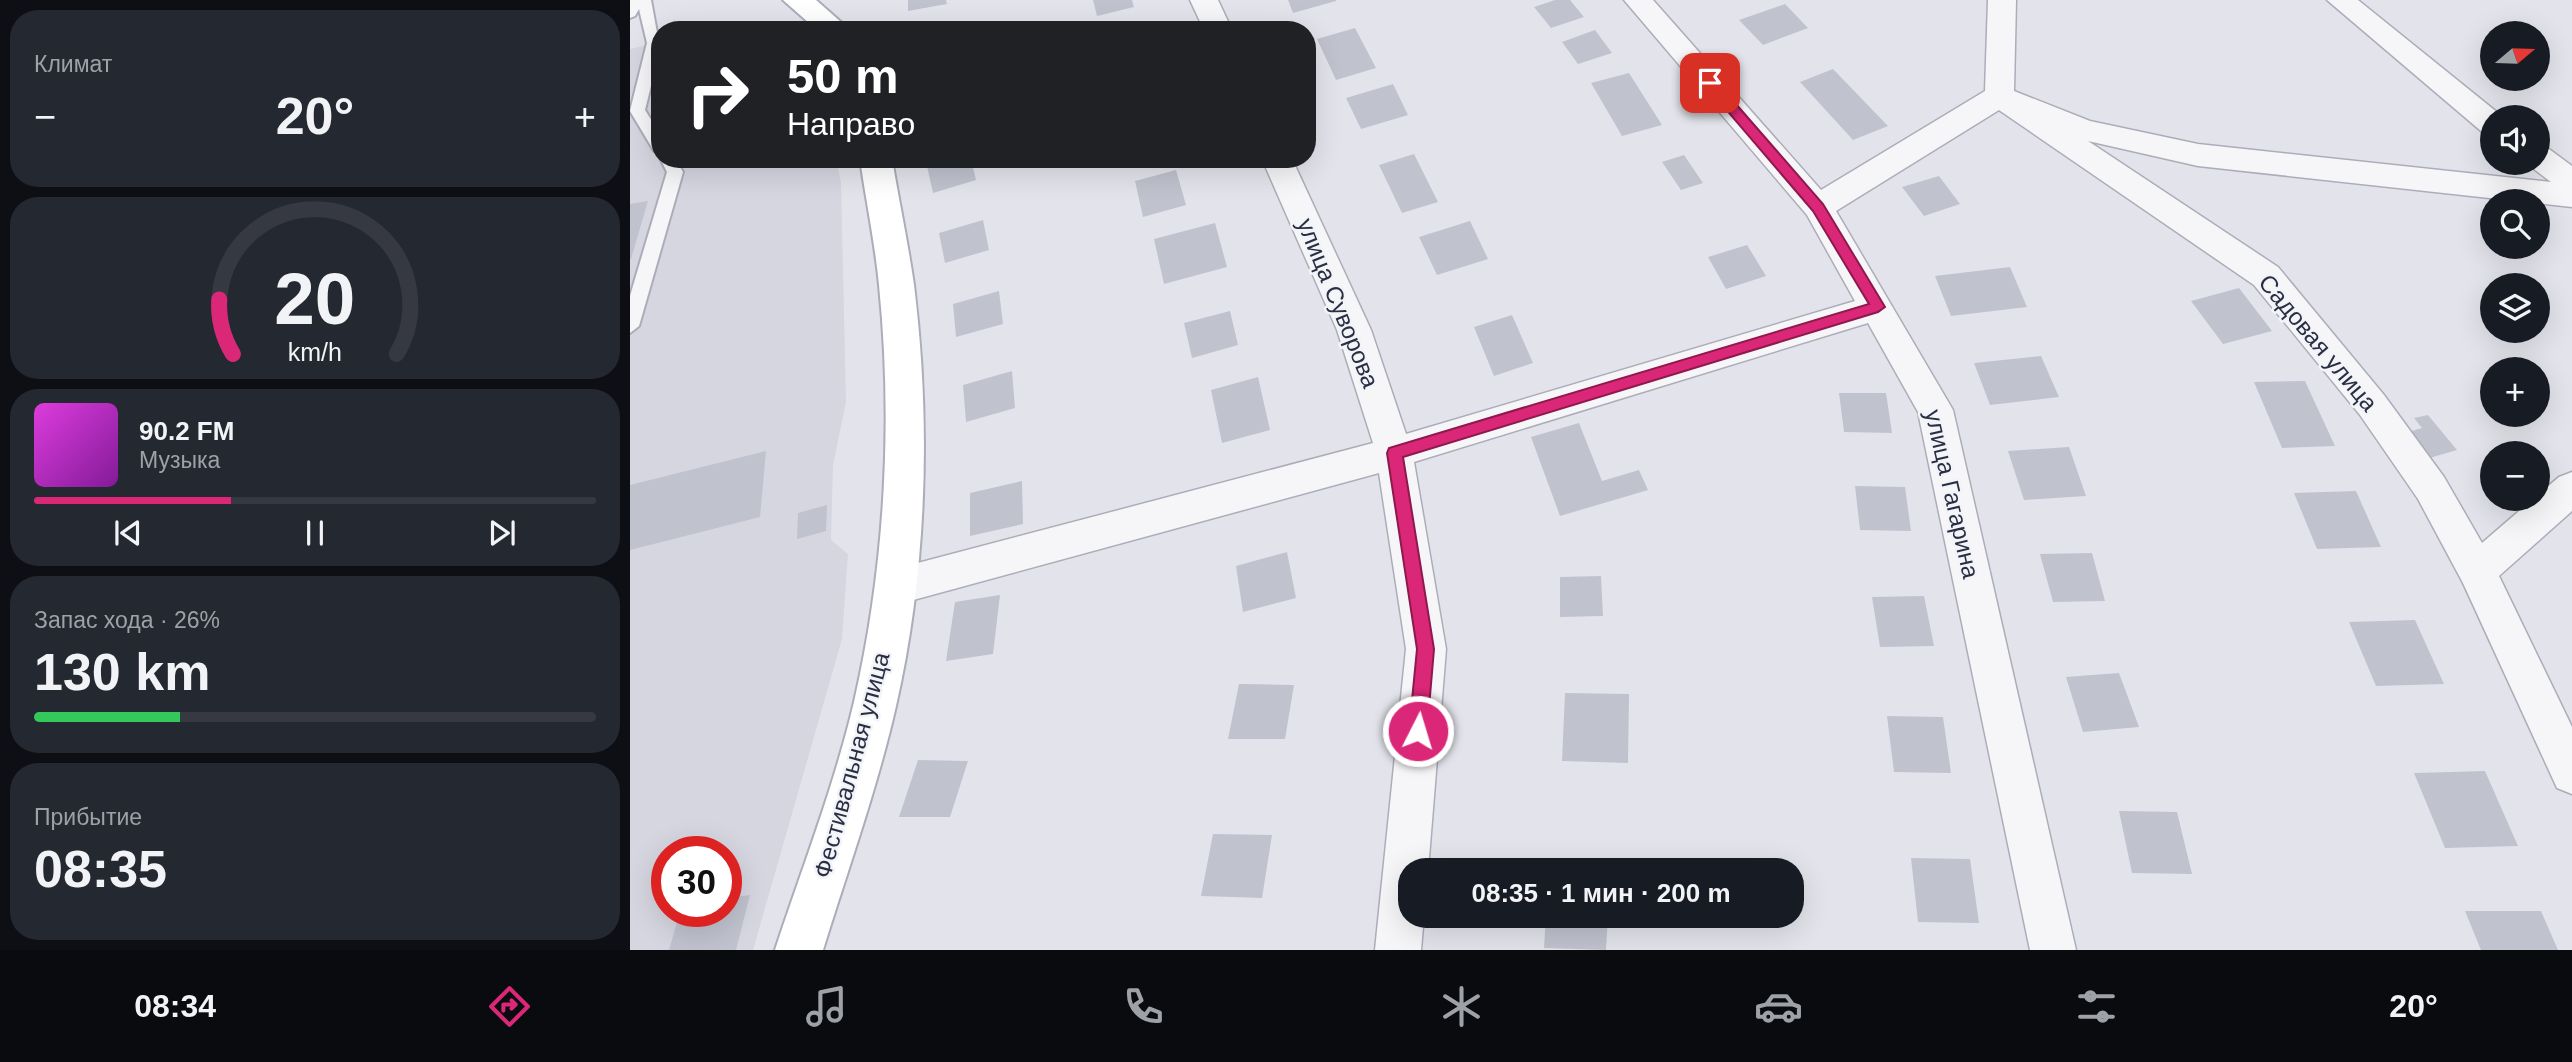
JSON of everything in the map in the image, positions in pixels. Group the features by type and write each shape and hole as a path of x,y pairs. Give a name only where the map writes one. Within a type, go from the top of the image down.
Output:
{"main road":[{"path":"797,0 824,21"},
{"name":"Фестивальная улица","path":"799,950 864,738 881,672 895,587 905,435 898,298 877,168"}],"street":[{"path":"1204,0 1214,21"},
{"name":"улица Гагарина","path":"1638,0 1818,207 1936,410 2053,950"},
{"path":"1999,96 2002,0"},
{"path":"2341,0 2480,114"},
{"path":"1818,207 1999,96"},
{"path":"1999,96 2084,130 2198,155 2572,196"},
{"name":"Садовая улица","path":"1999,96 2266,276 2372,405 2431,488 2477,571 2572,773"},
{"path":"2550,166 2572,182"},
{"name":"улица Суворова","path":"1281,168 1354,330 1394,453 1426,649 1398,950"},
{"path":"895,587 1394,453 1878,307"},
{"path":"2477,571 2572,488"}],"lane":[{"path":"630,13 636,0"},
{"path":"644,0 651,30"},
{"path":"651,55 637,110 651,133"},
{"path":"630,326 675,172 673,168"}],"shaded area":[{"path":"651,44 651,168 838,168 841,182 846,402 833,465 831,540 848,554 842,639 753,950 630,950 630,49"}],"building":[{"path":"908,0 946,0 947,4 908,11"},
{"path":"1093,0 1132,0 1134,7 1097,16"},
{"path":"1288,0 1336,0 1336,1 1293,13"},
{"path":"1555,0 1570,0 1584,17 1551,28 1534,7"},
{"path":"1785,4 1808,28 1763,45 1739,20"},
{"path":"1355,28 1376,68 1336,80 1317,39"},
{"path":"1595,30 1612,53 1578,64 1562,42"},
{"path":"1833,69 1888,126 1853,140 1800,82"},
{"path":"1629,73 1662,125 1622,136 1591,83"},
{"path":"1393,84 1408,115 1361,129 1346,98"},
{"path":"1414,154 1438,202 1402,213 1379,165"},
{"path":"1684,155 1703,183 1681,190 1662,162"},
{"path":"927,168 973,168 976,180 933,193"},
{"path":"1176,170 1186,205 1143,217 1135,181"},
{"path":"1939,176 1960,204 1924,216 1902,187"},
{"path":"648,201 631,259 630,259 630,204"},
{"path":"983,220 989,250 945,263 939,233"},
{"path":"1470,221 1488,259 1437,275 1419,237"},
{"path":"1215,223 1227,267 1164,284 1154,239"},
{"path":"1747,245 1766,276 1726,289 1708,257"},
{"path":"2010,267 2027,307 1951,316 1935,276"},
{"path":"2239,288 2272,331 2223,344 2191,301"},
{"path":"999,291 1003,324 956,337 953,304"},
{"path":"1230,311 1238,345 1192,358 1184,323"},
{"path":"1512,315 1533,363 1494,376 1474,327"},
{"path":"2041,356 2059,397 1990,405 1974,363"},
{"path":"1012,371 1015,408 966,422 963,385"},
{"path":"1258,377 1270,430 1222,443 1211,390"},
{"path":"2305,381 2335,446 2282,448 2254,382"},
{"path":"1839,393 1886,393 1892,433 1844,432"},
{"path":"2428,415 2457,450 2426,459 2405,433 2422,428 2414,418"},
{"path":"1579,423 1602,481 1639,470 1648,490 1560,516 1531,437"},
{"path":"2069,447 2086,496 2024,500 2008,451"},
{"path":"766,451 760,517 630,550 630,485"},
{"path":"1022,481 1023,524 970,536 970,493"},
{"path":"1855,486 1905,487 1911,531 1860,530"},
{"path":"2356,491 2381,547 2317,549 2294,493"},
{"path":"827,505 826,531 797,539 798,513"},
{"path":"1287,552 1296,598 1243,612 1236,566"},
{"path":"2092,553 2105,601 2053,602 2040,554"},
{"path":"1601,576 1603,616 1560,617 1560,577"},
{"path":"1000,595 993,654 946,661 955,602"},
{"path":"1924,596 1934,646 1880,647 1872,597"},
{"path":"2415,620 2444,684 2376,686 2349,622"},
{"path":"2119,673 2139,727 2083,732 2066,677"},
{"path":"1239,684 1294,685 1285,739 1228,739"},
{"path":"1565,693 1629,694 1628,763 1562,761"},
{"path":"1887,716 1943,717 1951,773 1894,772"},
{"path":"918,760 968,761 950,817 899,817"},
{"path":"2485,771 2518,846 2445,848 2414,773"},
{"path":"2119,811 2177,812 2192,874 2132,873"},
{"path":"1213,834 1272,835 1262,898 1201,896"},
{"path":"1911,858 1970,859 1979,923 1918,922"},
{"path":"750,895 742,926 742,896"},
{"path":"2465,911 2541,911 2558,950 2481,950"},
{"path":"676,927 742,927 736,950 669,950"},
{"path":"1545,928 1607,928 1606,950 1544,948"}],"route":[{"path":"1418,731 1426,649 1394,453 1878,307 1818,207 1710,83"}]}
